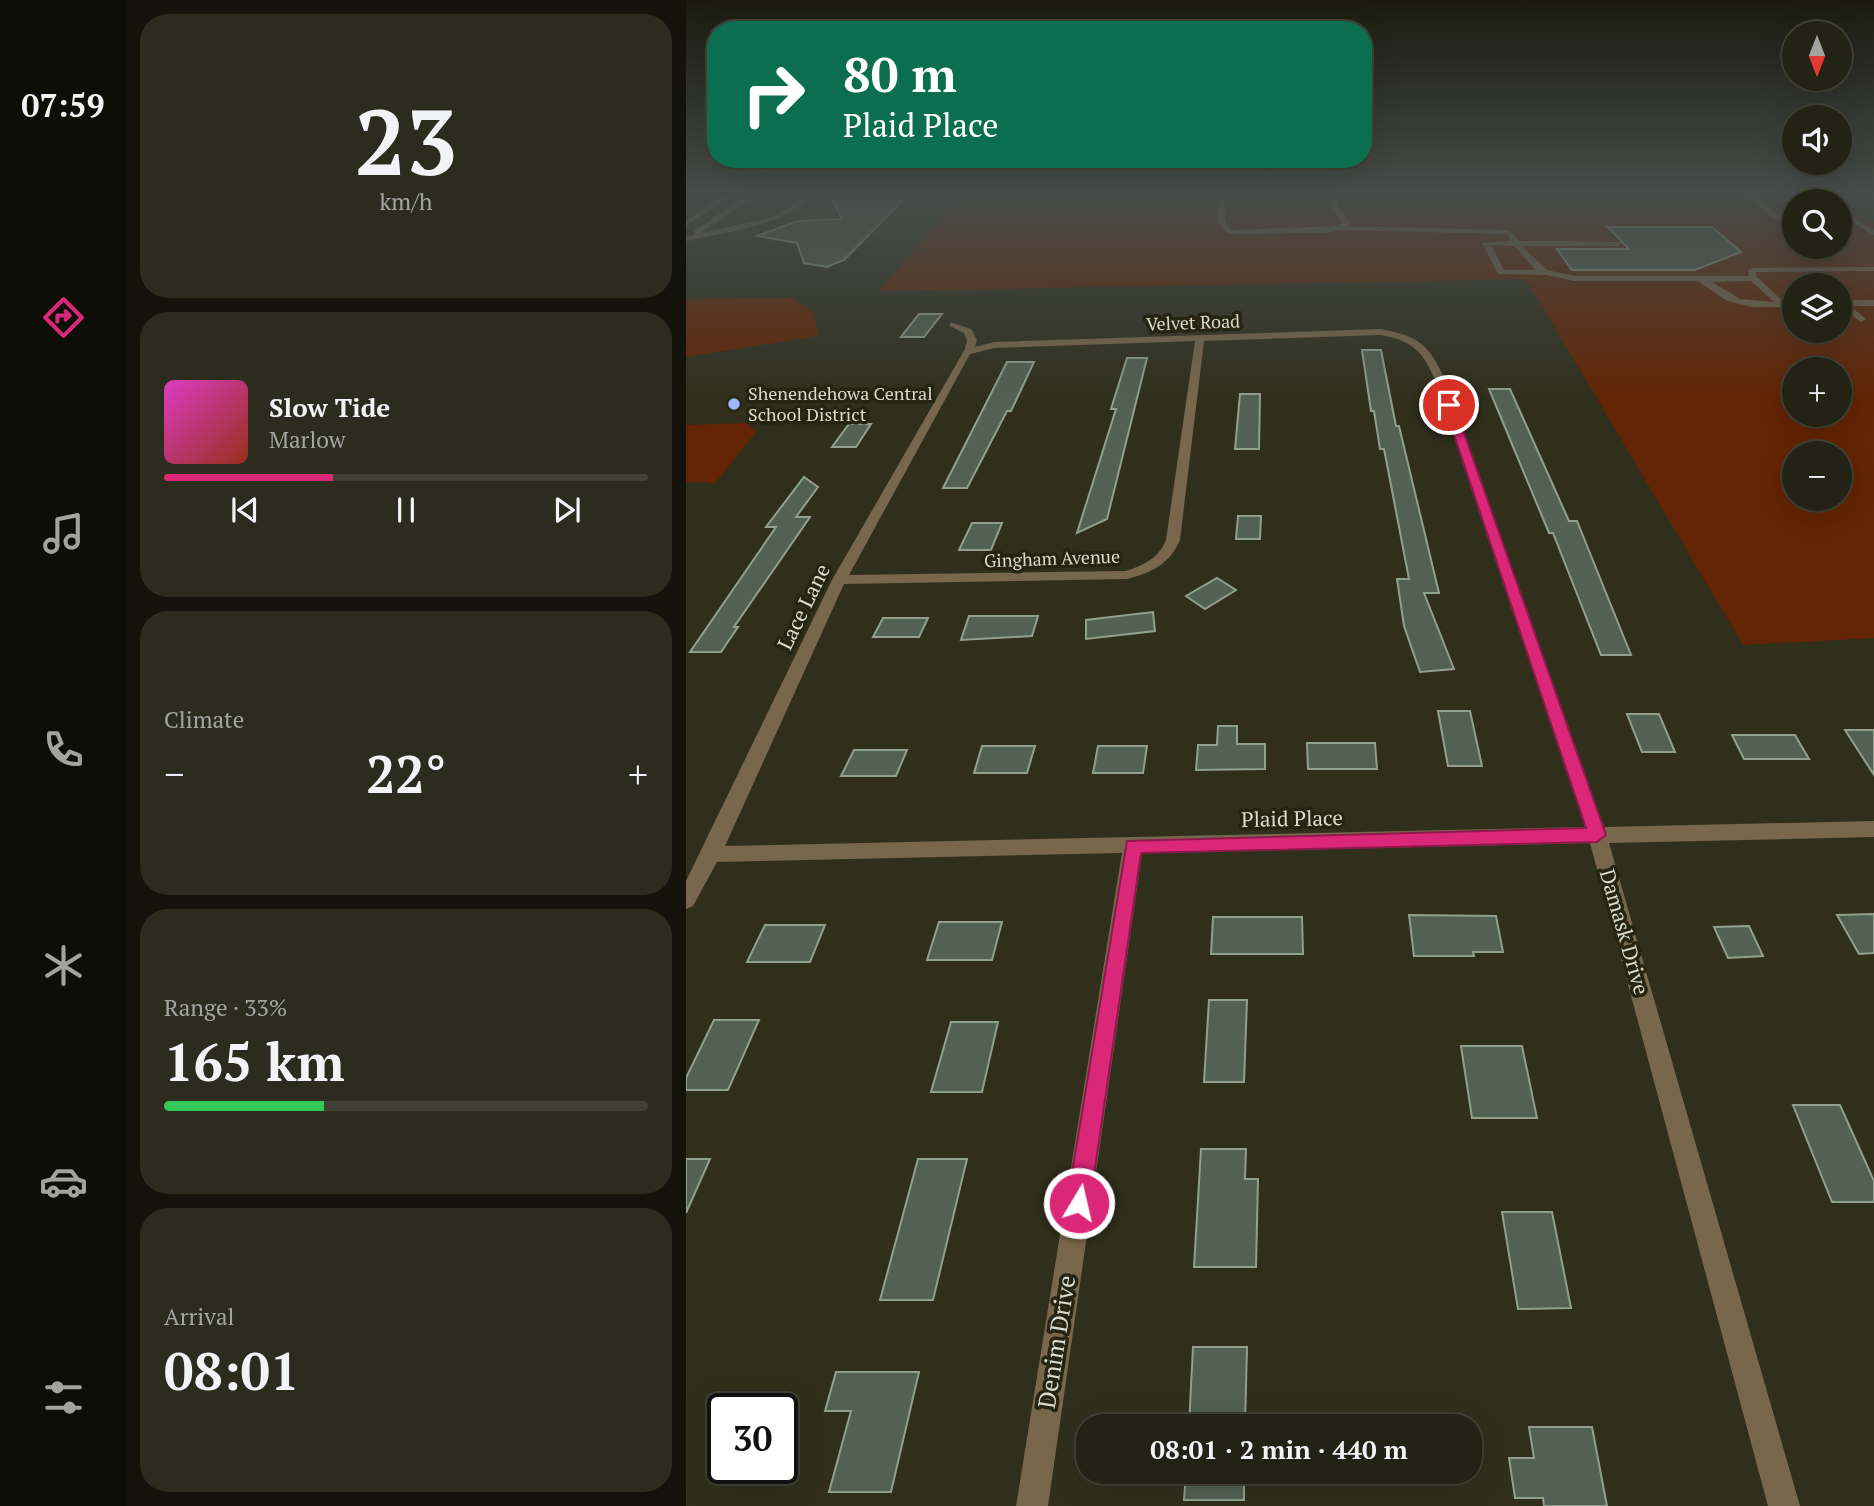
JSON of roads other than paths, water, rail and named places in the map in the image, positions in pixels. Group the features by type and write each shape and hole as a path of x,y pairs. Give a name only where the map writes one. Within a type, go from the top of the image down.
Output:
{"street":[{"path":"1495,261 1501,272 1546,273 1575,278 1754,278"},
{"path":"1534,261 1546,273"},
{"path":"1781,304 1754,278 1752,270 1874,268"},
{"path":"1701,280 1721,295 1740,303 1781,304"},
{"path":"1852,303 1871,303"},
{"path":"1852,312 1861,319"},
{"path":"953,324 968,331 974,349"},
{"name":"Velvet Road","path":"974,349 1380,332 1407,338"},
{"name":"Gingham Avenue","path":"839,580 1091,577 1127,575 1154,564 1169,553 1173,540 1200,338"},
{"name":"Damask Drive","path":"1407,338 1424,347 1440,380 1597,835 1784,1506"},
{"name":"Lace Lane","path":"686,900 712,853 839,580 960,359 974,349"},
{"name":"Plaid Place","path":"712,853 1874,829"},
{"name":"Denim Drive","path":"1032,1506 1133,846"}],"place":[{"name":"Shenendehowa Central School District","path":"734,404"}]}
